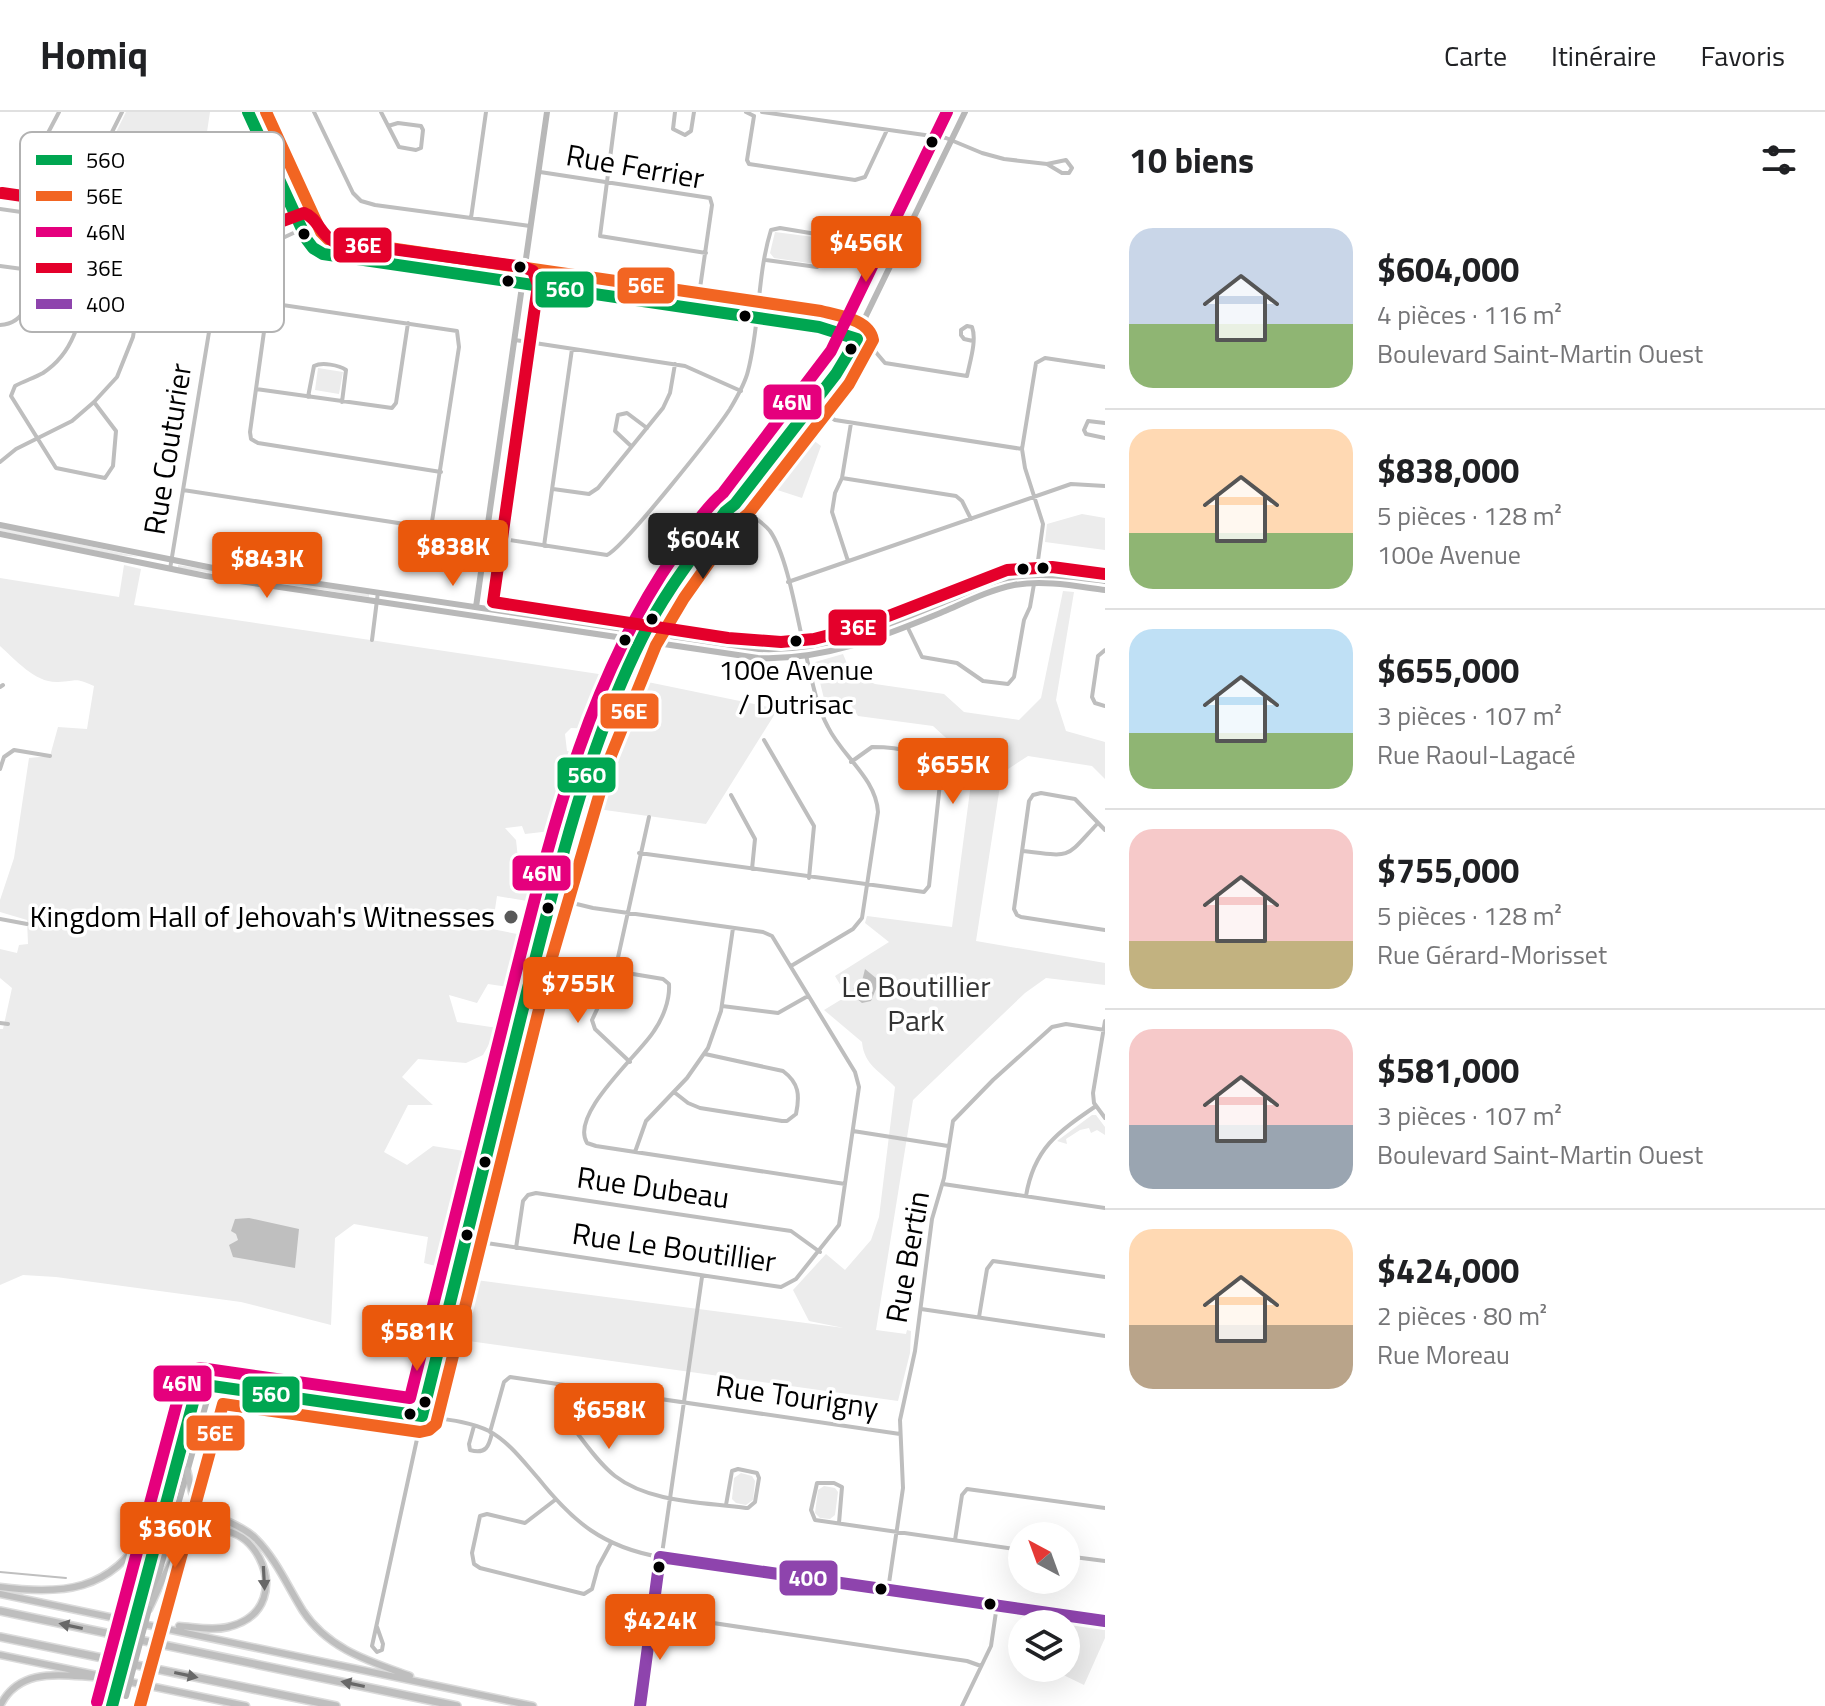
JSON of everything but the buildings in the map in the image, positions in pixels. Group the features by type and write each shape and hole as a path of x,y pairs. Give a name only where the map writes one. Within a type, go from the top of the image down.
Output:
{"highway":[{"path":"0,1611 457,1706"},
{"path":"0,1637 336,1706"},
{"path":"315,1702 329,1706"}],"main road":[{"path":"0,1587 36,1592 60,1591 91,1581 113,1568 131,1552 145,1531 178,1458"},
{"path":"187,1470 197,1502 248,1531 262,1545 308,1619 330,1640 355,1656 433,1683"},
{"path":"161,1524 226,1519"},
{"path":"149,1609 177,1553 197,1537 217,1532 232,1534 250,1543 261,1558 266,1576 264,1594 257,1608 243,1621 215,1629 151,1624"},
{"path":"0,1594 533,1706"},
{"path":"0,1655 246,1706"},
{"path":"0,1706 13,1688 32,1677 113,1678"},
{"path":"110,1706 115,1694"}],"street":[{"path":"48,132 59,112"},
{"path":"112,132 122,112"},
{"path":"248,112 256,132"},
{"path":"314,112 349,187 361,201 530,226"},
{"path":"381,112 388,126 399,147 420,149 421,126 398,123 388,126"},
{"path":"471,218 486,112"},
{"path":"475,615 547,112"},
{"path":"616,112 599,232 602,238 706,253"},
{"path":"675,112 673,129 685,135 691,131 694,112"},
{"path":"746,112 803,115 952,140 990,156 1047,164 1066,160 1072,168 1064,174 1047,164"},
{"path":"377,1627 384,1646 377,1652 372,1646 422,1416 552,898 615,697 650,632 731,515 735,504 841,367 965,112"},
{"path":"758,113 747,160 749,164 861,180 887,130"},
{"name":"Rue Ferrier","path":"538,172 709,197 712,205 697,309"},
{"path":"284,191 313,248 328,256 824,328 872,346 888,364 967,376 973,341"},
{"path":"0,209 20,212"},
{"path":"284,237 302,229"},
{"path":"183,490 603,556 614,552 720,422 741,391 749,369 770,233 774,229 900,248"},
{"path":"765,260 817,267 835,248 839,237"},
{"path":"0,266 20,268"},
{"path":"284,305 455,329 459,334 431,528"},
{"path":"0,325 20,317"},
{"path":"256,389 389,409 394,407 408,323"},
{"path":"75,332 66,353 51,367 15,386 13,402 56,468 105,478 113,466 116,431 94,402"},
{"path":"0,462 36,438 72,421 94,402 122,369 134,332"},
{"name":"Rue Couturier","path":"170,569 210,332"},
{"path":"264,332 250,432 254,442 441,472"},
{"path":"515,340 685,366 741,391"},
{"path":"544,546 572,349"},
{"path":"907,626 922,657 957,663 983,681 1008,684 1014,677 1023,623 1030,607 1043,524 1022,449 1037,360 1045,358 1105,367"},
{"path":"553,489 593,492 667,402 675,364"},
{"path":"308,397 314,366 337,366 346,370 342,402"},
{"path":"811,406 829,417 851,423 1022,449"},
{"path":"632,446 615,431 618,415 627,413 647,428"},
{"path":"1105,423 1088,421 1084,430 1086,434 1105,438"},
{"path":"848,561 832,503 842,478 851,423"},
{"path":"842,478 956,496 971,519"},
{"path":"788,582 1071,484 1105,486"},
{"path":"735,504 770,533 788,582 816,698 827,726 870,785 878,803 862,918 857,926 791,966"},
{"path":"0,525 171,561 750,648 804,648 830,643 882,627 997,580 1036,574 1105,581"},
{"path":"0,534 170,569 748,657 806,656 858,644 999,589 1034,583 1105,590"},
{"path":"372,640 378,592"},
{"path":"1105,650 1098,656 1092,697 1095,703 1105,706"},
{"path":"764,740 814,826 809,878"},
{"path":"639,853 919,893 927,890 942,777 940,771 920,754 887,748 872,747 851,762"},
{"path":"0,769 4,757 14,750 50,756"},
{"path":"1105,830 1075,799 1037,793 1029,801 1014,907 1017,915 1105,930"},
{"path":"731,795 755,839 752,869"},
{"path":"630,1062 595,1029 592,1022 615,971 649,817"},
{"path":"1023,851 1062,856 1069,854 1098,823"},
{"name":"Rue Le Boutillier","path":"466,1240 784,1286 796,1279 820,1252 841,1221 858,1079 771,935 552,898"},
{"path":"0,919 27,924"},
{"path":"635,1152 644,1125 705,1054 722,1006 733,928"},
{"path":"615,971 663,979 670,986 659,1023 630,1062 598,1097 586,1123 584,1136 587,1143 845,1184"},
{"path":"722,1006 778,1013 808,996"},
{"path":"1105,1021 1093,1093 1096,1106 1105,1118"},
{"path":"0,1023 8,1024"},
{"name":"Rue Bertin","path":"888,1590 903,1488 900,1434 932,1219 943,1184 952,1126 956,1116 1048,1030 1066,1024 1104,1030"},
{"path":"674,1092 697,1107 782,1121 796,1114 798,1090 791,1076 783,1071 705,1054"},
{"path":"1026,1196 1031,1173 1041,1151 1056,1135 1096,1106"},
{"path":"853,1131 948,1146"},
{"path":"943,1184 1105,1208"},
{"name":"Rue Dubeau","path":"516,1248 523,1201 526,1196 536,1193 791,1231 820,1252"},
{"path":"979,1317 987,1269 993,1261 1105,1277"},
{"path":"640,1706 702,1276"},
{"path":"921,1309 1105,1336"},
{"name":"Rue Tourigny","path":"491,1433 508,1378 900,1434"},
{"path":"115,1694 198,1384 474,1426 491,1433 514,1450 555,1500 580,1524 611,1543 660,1557 1105,1621"},
{"path":"123,1706 211,1386"},
{"path":"575,1387 569,1422 614,1475 631,1486 668,1497 726,1505 752,1507 759,1478 757,1473 738,1469 732,1471 726,1505"},
{"path":"474,1426 469,1444 472,1450 486,1450 491,1442 491,1433"},
{"path":"839,1523 842,1487 834,1483 817,1483 811,1517 817,1521 1008,1548"},
{"path":"955,1540 962,1495 969,1489 1105,1508"},
{"path":"555,1500 525,1523 487,1514 480,1516 472,1553 474,1564 584,1594 592,1589 611,1543"},
{"path":"1080,1558 1105,1561"},
{"path":"962,1706 991,1646 997,1605"},
{"path":"653,1614 967,1661 981,1666"}],"green space":[{"path":"126,112 210,112 207,132 116,132"},
{"path":"775,232 829,239 833,245 815,264 774,258 770,253"},
{"path":"318,368 343,372 339,394 315,390"},
{"path":"800,430 821,446 802,498 759,484"},
{"path":"1082,514 1105,518 1105,550 1045,542 1047,524"},
{"path":"0,527 140,557 116,555 0,531"},
{"path":"124,565 141,569 134,605 619,677 600,729 571,728 565,734 567,751 591,755 562,844 555,841 551,831 525,834 522,826 505,828 516,840 518,858 544,851 560,854 545,904 497,896 492,929 538,938 523,989 488,984 477,1003 449,995 457,1022 498,1028 483,1055 466,1063 418,1059 402,1077 433,1105 408,1105 384,1152 407,1165 433,1146 464,1151 472,1141 482,1157 455,1271 424,1263 428,1237 354,1224 335,1238 331,1325 241,1302 56,1277 23,1275 0,1285 0,1029 3,1029 12,988 0,978 0,949 17,953 19,945 28,944 27,920 0,912 0,900 14,858 29,758 50,756 58,727 87,729 94,686 79,681 41,679 0,646 0,578 119,597"},
{"path":"178,565 369,594 369,597 178,568"},
{"name":"Le Boutillier Park","path":"1063,591 1074,592 1056,700 1066,731 1105,742 1105,779 1092,766 1028,756 1002,773 976,941 1105,963 1105,985 1046,978 1025,993 913,1100 876,1330 906,1334 907,1330 911,1331 910,1353 898,1401 447,1338 461,1278 844,1328 809,1321 793,1290 826,1254 845,1270 871,1240 879,1217 895,1087 869,1062 862,1042 824,1010 847,996 835,976 889,942 865,923 867,916 952,927 973,768 967,757 933,726 858,716 849,702 827,711 815,662 843,654 851,673 875,684 944,694 964,712 1019,720 1041,698"},
{"path":"638,680 778,709 706,824 583,807 611,722"},
{"path":"1096,1115 1105,1127 1105,1135 1097,1130 1091,1133 1089,1128 1066,1139 1067,1144 1057,1141"},
{"path":"741,1473 752,1476 755,1481 753,1500 746,1505 732,1499 734,1478"},
{"path":"824,1486 835,1488 838,1492 835,1515 830,1519 820,1518 815,1513 818,1490"},
{"path":"1080,1623 1105,1627 1105,1638 1084,1685 1078,1682"}],"shaded area":[{"path":"865,969 876,978 878,984 871,1001 862,1003 856,998 853,988 862,981"},
{"path":"249,1218 299,1229 295,1268 233,1257 229,1245 238,1240 231,1231 235,1219"}],"waterway":[{"path":"0,1572 66,1578"}],"transit line":[{"name":"56O","path":"248,112 257,132"},
{"name":"56E","path":"266,112 275,132"},
{"name":"46N","path":"97,1702 187,1372 200,1368 410,1398 543,866 576,757 596,704 618,652 675,554 831,351 947,112"},
{"name":"56E","path":"140,1706 223,1404 420,1432 436,1424 552,957 610,758 656,645 684,598 737,523 748,514 849,384 873,340 860,323 821,311 328,239 321,232 284,151"},
{"name":"56O","path":"112,1706 198,1384 422,1416 553,890 606,720 642,638 670,589 725,512 735,504 836,374 857,339 819,327 323,254 307,240 284,190"},
{"name":"36E","path":"2,193 20,196"},
{"name":"36E","path":"284,220 304,213 313,218 333,241 524,267 533,271 538,285 493,602 728,638 781,642 814,639 860,627 1007,570 1052,567 1105,574"},
{"name":"40O","path":"640,1706 660,1557 1105,1621"}],"place":[{"name":"100e Avenue / Dutrisac","path":"796,641"},
{"name":"Kingdom Hall of Jehovah's Witnesses","path":"511,917"}]}
